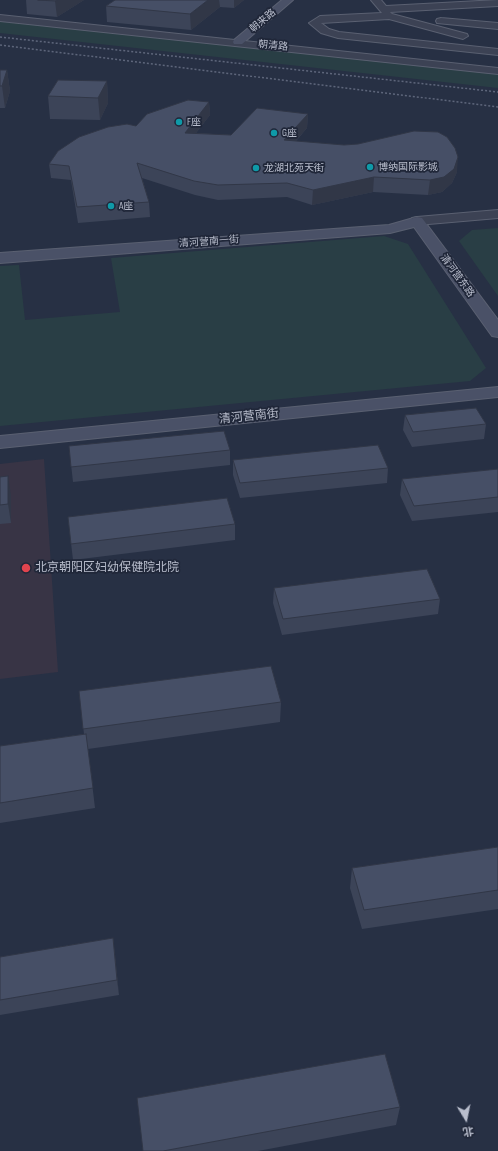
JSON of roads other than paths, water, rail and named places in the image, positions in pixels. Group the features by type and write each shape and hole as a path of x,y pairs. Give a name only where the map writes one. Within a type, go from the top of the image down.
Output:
{"street":[{"name":"朝来路","path":"238,42 288,0"},
{"path":"376,0 386,12 403,20 440,31 473,36"},
{"path":"498,2 320,18 314,23 325,31 338,35 498,52"},
{"name":"朝清路","path":"0,18 498,70"},
{"path":"403,20 425,19 498,26"},
{"path":"440,31 439,36 453,47"},
{"name":"清河营南一街","path":"0,248 383,219 417,221 498,214"},
{"name":"清河营南一街","path":"0,258 390,229 417,221"},
{"name":"清河营东路","path":"417,221 498,332"},
{"name":"清河营南街","path":"0,442 498,392"}],"railway":[{"path":"0,37 498,92"},
{"path":"0,45 498,107"}],"place":[{"name":"F座","path":"179,122"},
{"name":"G座","path":"274,133"},
{"name":"博纳国际影城","path":"370,167"},
{"name":"龙湖北苑天街","path":"256,168"},
{"name":"A座","path":"111,206"},
{"name":"北京朝阳区妇幼保健院北院","path":"26,568"}]}
